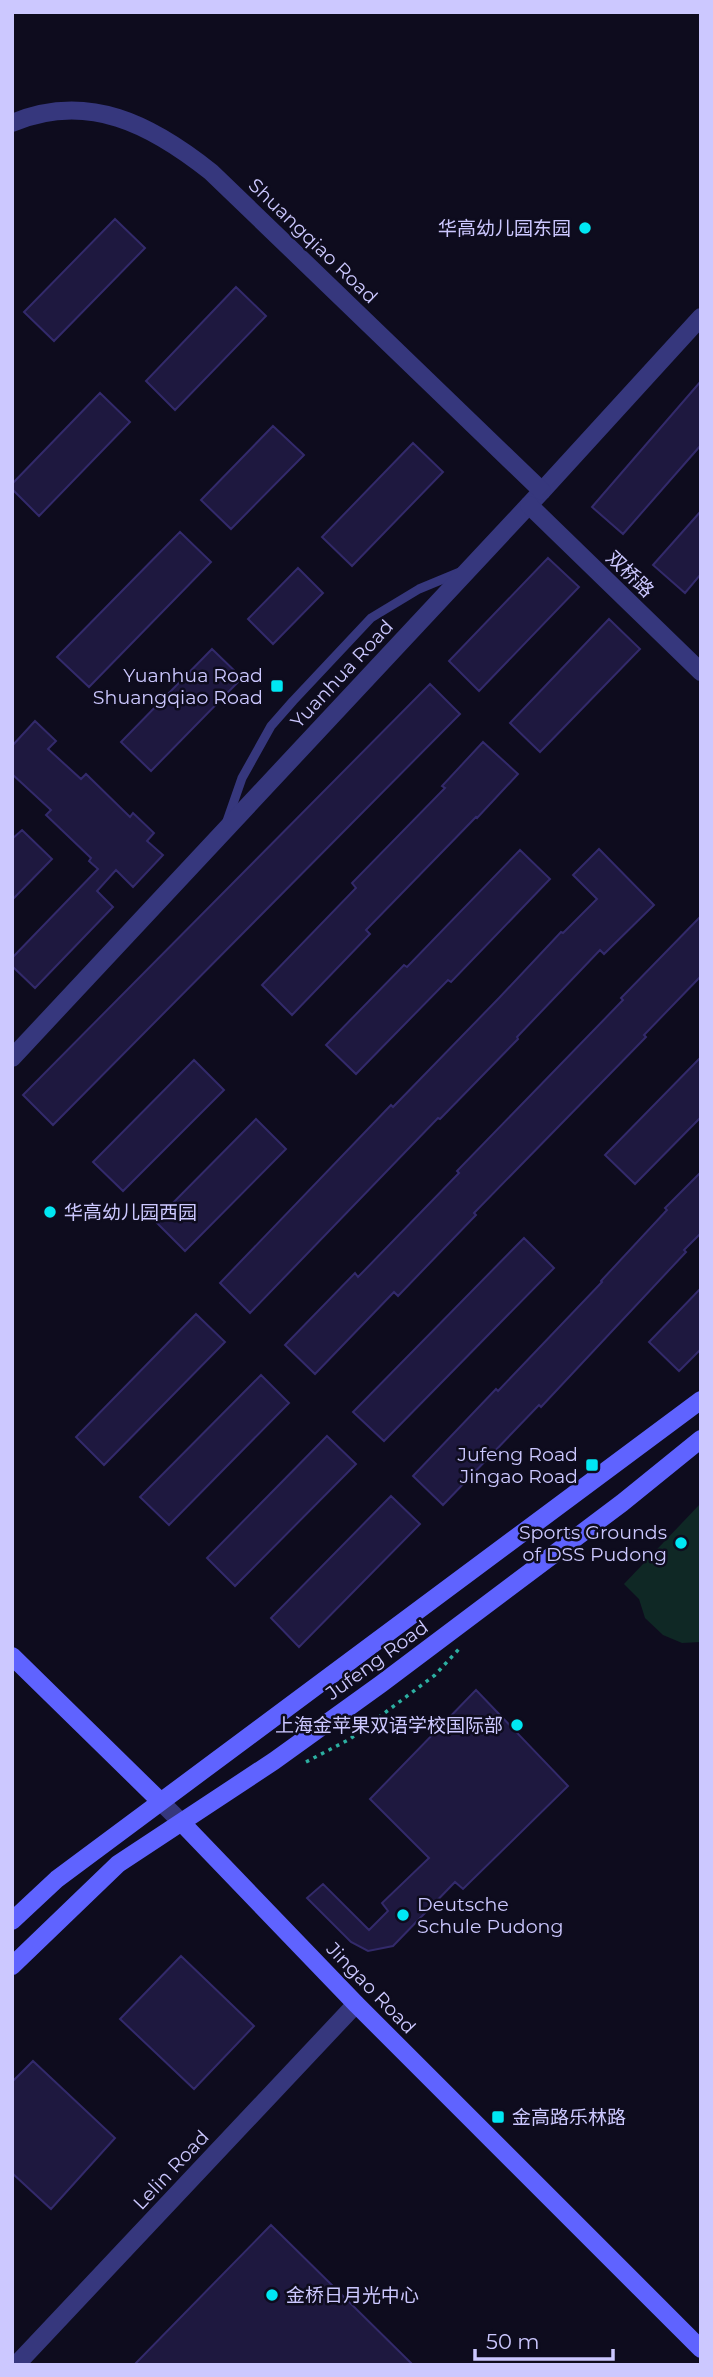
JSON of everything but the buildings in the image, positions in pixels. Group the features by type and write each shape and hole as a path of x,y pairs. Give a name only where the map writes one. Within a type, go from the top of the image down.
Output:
{"main road":[{"name":"Jufeng Road","path":"12,1922 57,1879 701,1399"},
{"name":"Jufeng Road","path":"12,1966 118,1864 182,1823 381,1684 622,1503 701,1439"},
{"name":"Jingao Road","path":"12,1656 160,1801"},
{"name":"Jingao Road","path":"182,1823 356,2004 701,2349"}],"street":[{"name":"Shuangqiao Road","path":"12,123 47,112 82,110 111,116 148,129 178,146 211,172 542,491"},
{"name":"Yuanhua Road","path":"12,1058 472,567 701,317"},
{"name":"双桥路","path":"529,505 701,672"},
{"name":"Jingao Road","path":"160,1801 182,1823"},
{"name":"Lelin Road","path":"16,2365 356,2004"}],"lane":[{"path":"223,833 242,778 271,726 371,618 419,589 472,567"}],"green space":[{"name":"Sports Grounds of DSS Pudong","path":"701,1503 701,1642 682,1643 663,1635 645,1618 639,1599 624,1584"}],"place":[{"name":"华高幼儿园东园","path":"585,228"},
{"name":"Yuanhua Road Shuangqiao Road","path":"277,686"},
{"name":"华高幼儿园西园","path":"50,1212"},
{"name":"Jufeng Road Jingao Road","path":"592,1465"},
{"name":"Sports Grounds of DSS Pudong","path":"681,1543"},
{"name":"上海金苹果双语学校国际部","path":"517,1725"},
{"name":"Deutsche Schule Pudong","path":"403,1915"},
{"name":"金高路乐林路","path":"498,2117"},
{"name":"金桥日月光中心","path":"272,2295"}]}
